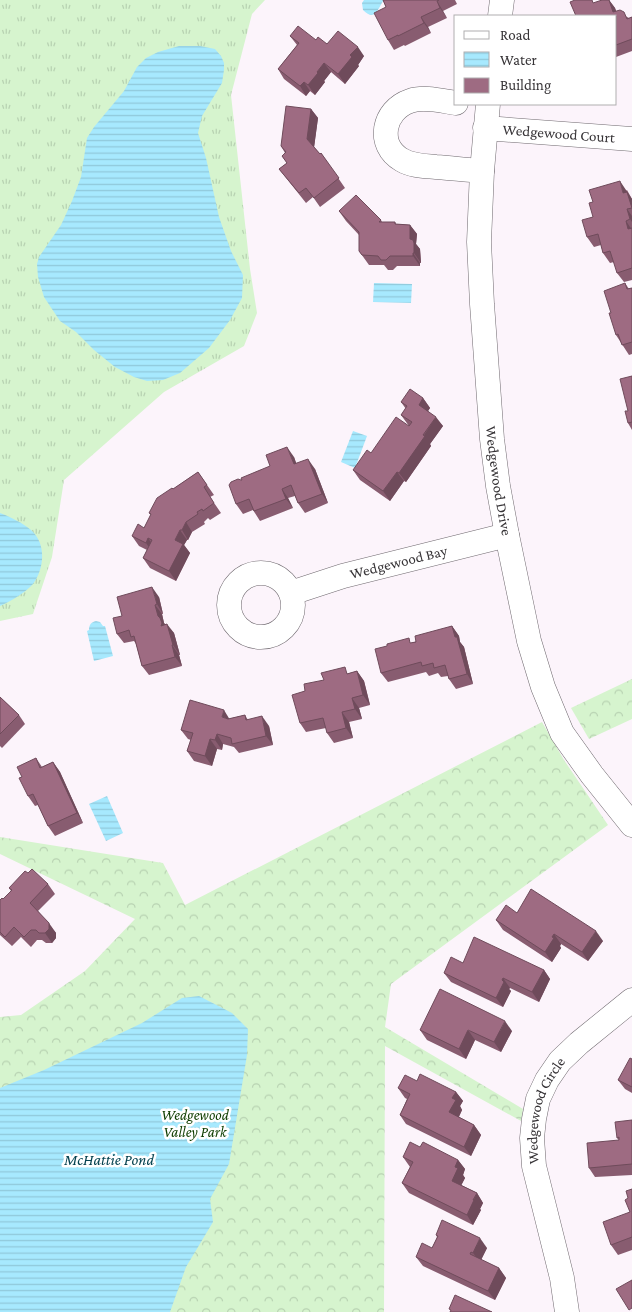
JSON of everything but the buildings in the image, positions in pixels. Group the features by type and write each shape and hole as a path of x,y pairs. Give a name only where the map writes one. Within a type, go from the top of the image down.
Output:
{"street":[{"path":"500,15 502,0"},
{"path":"454,103 418,99 398,107 386,124 385,131 388,144 395,155 409,163 482,171"},
{"name":"Wedgewood Drive","path":"481,110 482,171 479,242 492,439 498,486 529,641 543,687 562,733 592,776 632,825"},
{"name":"Wedgewood Court","path":"481,110 632,139"},
{"name":"Wedgewood Bay","path":"291,593 343,576 507,535"},
{"name":"Wedgewood Circle","path":"568,1312 556,1253 534,1166 532,1138 538,1098 560,1061 632,1000"}],"green space":[{"path":"0,0 265,0 252,14 231,95 250,269 257,313 244,346 164,392 64,480 52,557 33,614 0,621"},
{"path":"632,679 632,719 589,739 571,708"},
{"name":"Wedgewood Valley Park","path":"542,722 564,760 608,825 391,984 385,1027 523,1109 521,1121 385,1046 384,1312 0,1312 0,1017 21,1015 85,971 135,919 0,854 0,837 163,863 185,905"}],"water":[{"path":"364,0 384,0 376,12 371,15 363,10 362,3"},
{"path":"179,46 200,46 215,49 224,63 222,83 202,116 198,133 206,158 219,217 231,251 243,275 242,298 230,320 209,348 180,373 163,380 147,381 134,377 115,367 76,332 60,321 44,297 38,277 37,264 39,257 61,225 72,201 81,177 87,138 94,127 124,91 137,67 146,58 158,52"},
{"path":"374,283 412,284 411,303 373,302"},
{"path":"353,431 367,436 355,468 341,462"},
{"path":"0,513 31,530 40,542 42,557 40,571 33,584 26,591 0,606"},
{"path":"96,621 105,626 113,656 94,661 87,631 91,624"},
{"path":"107,796 123,833 106,841 89,804"},
{"name":"McHattie Pond","path":"199,996 232,1013 248,1029 247,1055 229,1164 210,1199 213,1222 186,1267 170,1312 0,1312 0,1088 44,1070 142,1023 182,998"}]}
